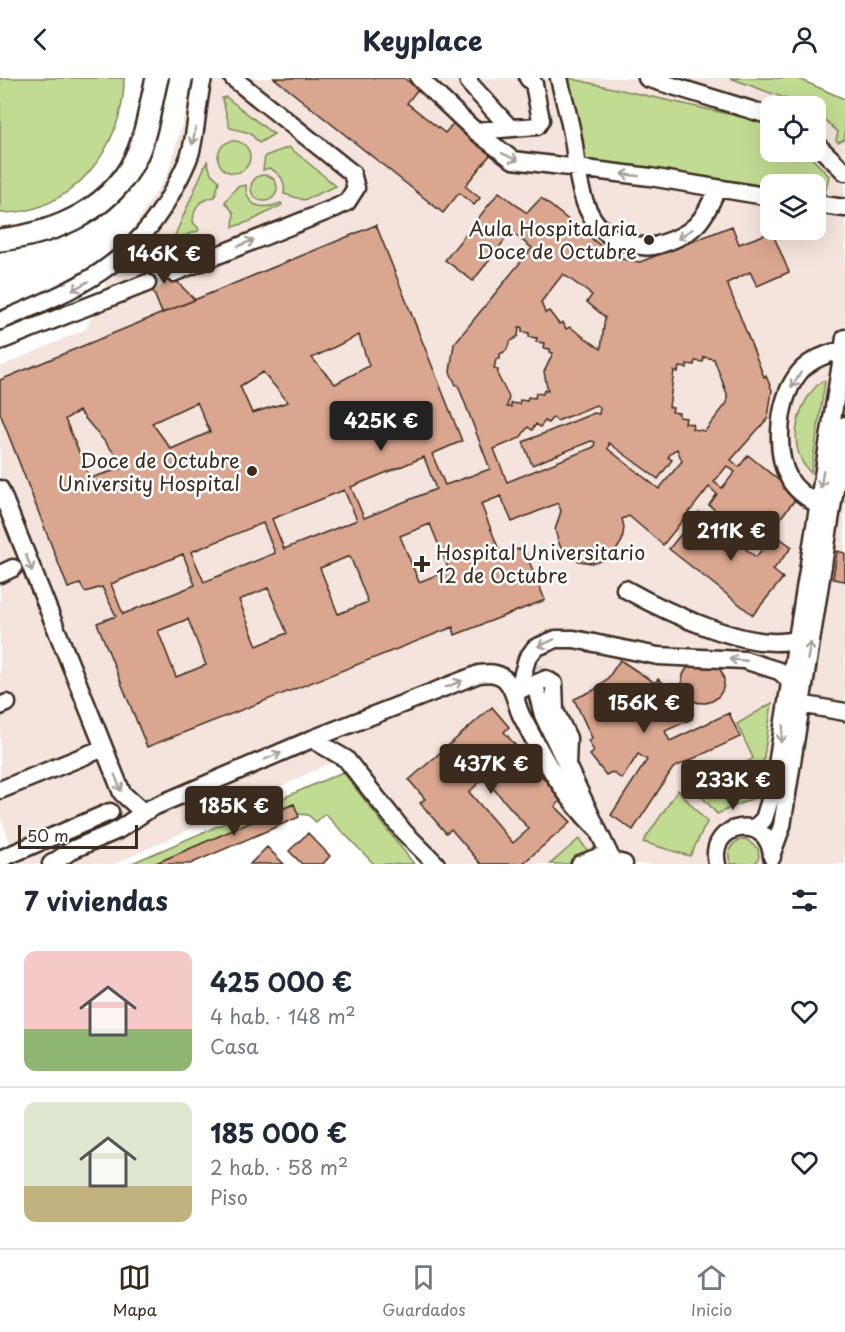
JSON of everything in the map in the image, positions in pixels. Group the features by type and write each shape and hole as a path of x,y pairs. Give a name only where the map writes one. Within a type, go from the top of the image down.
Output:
{"main road":[{"path":"150,78 150,106"},
{"path":"0,240 41,233 58,227 104,201 123,178 138,152 157,78"}],"street":[{"path":"0,321 79,287 127,254 163,209 181,176 191,151 203,78"},
{"path":"173,273 335,208 347,202 356,188 352,173 233,78"},
{"path":"419,78 475,131 513,160 760,195"},
{"path":"469,78 469,83 510,128"},
{"path":"475,131 520,129 539,124 534,84 529,78"},
{"path":"559,78 574,145 575,169 581,197 596,224 622,242 652,247 682,238 706,217 717,188"},
{"path":"647,78 760,113"},
{"path":"826,154 845,172"},
{"path":"826,205 845,208"},
{"path":"0,341 144,284 130,280 123,270 127,254"},
{"path":"754,829 764,819 773,790 844,344"},
{"path":"818,505 792,483 784,470 781,438 784,406 797,376 810,363 844,344"},
{"path":"772,859 782,826 845,425"},
{"path":"0,489 122,793 143,812"},
{"path":"625,589 666,612 750,640 785,643 797,639"},
{"path":"596,828 565,794 520,714 517,694 527,659 535,648 556,639 574,639 658,656 744,660 779,671 791,681"},
{"path":"51,864 74,849 118,830 143,812 312,739 479,674 491,672 502,677 517,694"},
{"path":"517,694 546,679 554,684 555,711 568,738 567,767"},
{"path":"537,692 543,715 596,828 618,862"},
{"path":"800,704 845,711"},
{"path":"312,739 346,759 404,832 436,864"},
{"path":"0,790 104,748"},
{"path":"0,859 110,812"},
{"path":"714,863 716,850 726,833 745,827 754,829 769,843 772,859"},
{"path":"580,864 598,856 618,862"},
{"path":"593,864 618,862"}],"shaded area":[{"name":"Hospital Universitario 12 de Octubre","path":"191,78 762,78 824,89 845,120 845,864 429,864 335,761 115,864 18,864 0,816 0,367 86,329 122,245 168,173 186,109"}],"green space":[{"path":"0,78 124,78 122,103 115,128 104,151 89,172 71,189 50,202 26,211 0,213"},
{"path":"568,78 760,121 760,162 816,162 829,176 826,189 826,174 760,174 760,191 575,169"},
{"path":"730,78 797,78 842,98 845,100 845,139 838,142 836,140 838,132 826,121 826,96 779,96"},
{"path":"226,97 274,134 259,143 250,133 230,128 222,98"},
{"path":"234,141 246,145 250,157 246,169 234,173 222,169 218,157 222,145"},
{"path":"289,147 336,186 304,200 284,194 284,185 280,175 269,168 263,170 265,156"},
{"path":"207,161 211,173 219,181 215,197 201,202 196,208 193,222 199,229 198,231 173,240"},
{"path":"264,175 273,179 277,188 273,197 264,201 255,197 251,188 255,179"},
{"path":"246,185 252,203 262,206 281,203 282,205 251,221 233,227 234,213 225,202 237,187"},
{"path":"822,381 825,381 811,473 803,463 798,451 797,426 806,401"},
{"path":"772,703 758,796 717,814 689,782 732,763 738,768 753,758 737,724"},
{"path":"343,772 414,864 374,864 325,814 316,822 308,815 298,814 293,804 154,864 130,864"},
{"path":"678,790 707,822 690,856 643,842"},
{"path":"579,839 590,854 575,864 550,864"},
{"path":"746,839 758,849 759,857 755,864 731,864 729,851 731,847"}],"building":[{"path":"274,78 404,78 418,89 407,103 445,133 456,120 494,150 465,186 480,198 474,205 459,193 443,213"},
{"name":"Doce de Octubre University Hospital","path":"499,192 527,213 541,198 616,258 640,262 732,226 739,244 760,236 760,240 775,240 789,272 757,286 750,272 727,283 764,377 766,376 772,390 768,418 731,460 739,467 748,455 798,496 759,545 709,505 717,494 709,487 663,545 629,516 622,519 624,527 622,541 615,552 605,560 592,563 579,561 560,546 555,530 561,511 558,503 512,522 501,496 481,504 499,550 524,549 545,600 455,635 453,627 147,747 97,623 116,616 102,587 85,592 80,584 68,588 0,413 0,380 376,225 462,441 432,454 445,485 490,469 458,385 450,372 454,344 532,248 511,232 473,281 445,260","holes":["563,274 592,295 587,302 605,317 601,349 570,327 566,329 563,322 559,324 549,311 545,313 541,302","519,327 522,327 522,332 529,333 529,337 537,338 536,342 544,343 543,348 550,349 553,353 544,372 548,391 544,390 543,394 536,393 535,398 528,397 527,401 520,400 519,404 511,403 511,407 507,407 509,397 498,376 498,370 494,369 496,359 500,359 500,354 506,351 510,342 518,336","359,335 369,366 335,384 312,358","704,357 714,359 727,394 727,403 705,431 692,429 693,424 685,423 686,418 679,417 679,413 672,412 673,408 669,407 674,371 678,372 679,367 687,368 687,364 694,365 695,361 703,362","263,372 288,402 252,413 240,386","197,402 210,432 171,449 152,423","596,405 600,408 599,414 594,413 523,442 532,465 591,441 595,442 594,447 507,482 494,449 520,438 528,427 532,430 536,424 540,427 553,417 557,421","79,411 126,467 90,478 65,419","609,443 658,479 672,460 668,457 677,449 682,461 659,489 608,449","424,457 436,489 364,518 351,487","727,466 735,472 722,488 714,482","344,490 357,520 284,549 272,519","263,523 275,553 204,582 191,552","430,524 449,570 419,582 400,536","183,554 195,585 123,614 111,584","350,556 368,602 338,614 320,568","268,588 287,633 257,646 239,600","188,619 206,665 176,677 158,631"]},
{"path":"146,250 195,300 162,313 139,257"},
{"path":"699,512 756,557 774,534 792,547 773,570 783,578 753,615 669,549"},
{"path":"837,551 845,553 845,581 833,579"},
{"path":"620,660 655,683 658,679 668,687 673,684 689,703 686,708 692,719 665,731 670,741 729,713 740,737 673,768 633,830 611,815 647,760 638,754 622,779 612,772 606,775 590,755 594,751 588,740 592,738 574,699 594,690 608,678"},
{"path":"703,661 718,667 724,682 718,697 703,703 688,697 682,682 688,667"},
{"path":"492,707 509,727 504,732 562,800 555,806 571,822 522,864 481,864 451,829 446,833 420,803 425,799 409,780","holes":["484,778 529,829 513,843 469,792"]},
{"path":"294,804 299,817 190,864 154,864"},
{"path":"308,833 330,856 323,864 302,864 289,851"},
{"path":"267,847 284,864 250,864"}],"tunnel":[{"path":"147,283 173,273"},
{"path":"536,665 537,692"}],"place":[{"name":"Aula Hospitalaria Doce de Octubre","path":"649,240"},
{"name":"Doce de Octubre University Hospital","path":"252,471"},
{"name":"Hospital Universitario 12 de Octubre","path":"422,564"}]}
